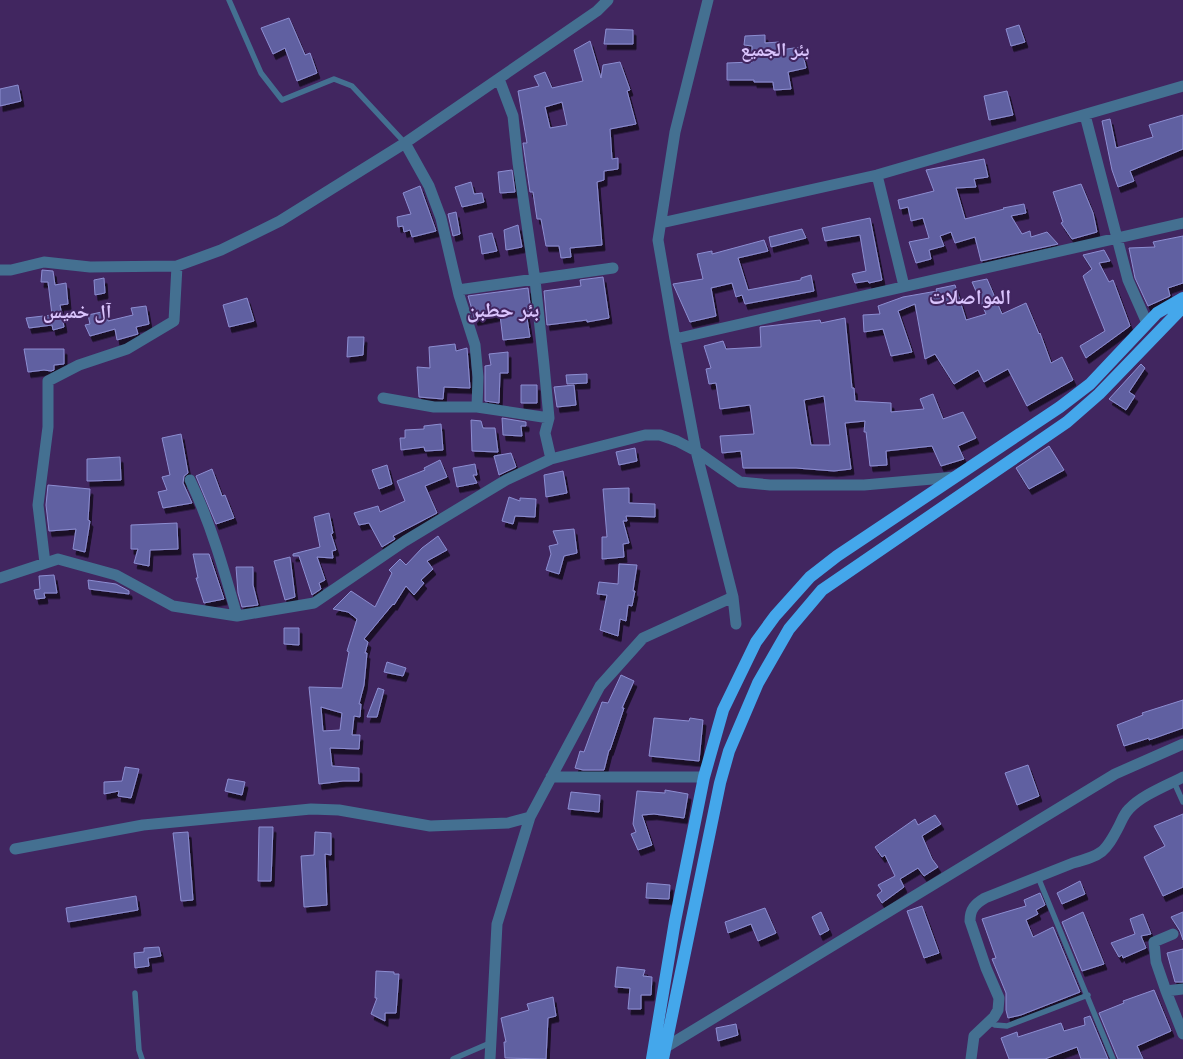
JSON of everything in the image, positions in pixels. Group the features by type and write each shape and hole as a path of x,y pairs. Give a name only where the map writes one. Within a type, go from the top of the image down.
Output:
{"main road":[{"path":"651,1059 675,921 704,777 723,710 756,642 781,609 810,576 1060,407 1082,390 1157,313 1183,298"},
{"path":"664,1053 724,767 741,720 758,683 789,629 822,590 1067,422 1099,394 1183,307"}],"street":[{"path":"0,270 11,270 44,262 90,267 177,266 221,250 280,221 405,143 598,11 608,0"},
{"path":"708,0 675,132 658,240 696,451 733,597 736,624"},
{"path":"499,79 513,116 535,280 549,418 545,433 551,459"},
{"path":"661,223 877,175 1183,86"},
{"path":"1085,115 1115,237 1128,280 1147,323"},
{"path":"405,143 428,186 441,218 458,290 474,345 478,377 477,407"},
{"path":"877,175 904,286"},
{"path":"675,339 1183,223"},
{"path":"45,563 38,506 48,427 48,381 79,365 127,350 174,321 177,266"},
{"path":"458,290 613,268"},
{"path":"383,398 434,407 477,407 549,418"},
{"path":"0,578 58,559 116,574 172,606 237,616 314,603 405,540 506,480 551,459 645,435 660,435 677,441 696,451 740,482 770,485 864,485 955,477"},
{"path":"190,480 200,500 220,556 237,616"},
{"path":"490,1059 497,924 530,817 551,777 600,686 642,638 733,597"},
{"path":"651,1059 664,1053 1115,774 1183,744"},
{"path":"551,777 704,777"},
{"path":"971,1059 974,1036 998,1010 999,998 986,968 970,921 970,914 976,904 985,898 1103,852 1109,845 1125,813 1139,801 1178,780"},
{"path":"15,849 143,825 311,810 339,810 430,826 508,823 530,817"},
{"path":"1173,934 1154,942 1156,962 1183,1034"},
{"path":"1166,991 1183,989"}],"lane":[{"path":"229,0 261,73 282,100 334,78 352,86 405,143"},
{"path":"1178,780 1183,802"},
{"path":"1038,877 1113,1059"},
{"path":"135,993 139,1050 142,1059"},
{"path":"989,1021 995,1026 1007,1026 1088,995"},
{"path":"453,1059 490,1043"}],"building":[{"path":"289,18 305,55 310,53 317,73 297,81 285,48 273,54 261,28"},
{"path":"1019,25 1025,42 1011,46 1006,29"},
{"path":"606,29 633,30 633,44 604,44"},
{"path":"765,35 765,43 779,42 780,50 801,47 806,68 788,72 791,89 774,90 773,82 727,80 727,63 752,62 752,46 744,45 745,36"},
{"path":"590,41 601,78 603,65 620,62 630,90 627,91 636,124 610,129 612,159 618,158 618,169 604,171 604,180 597,182 602,245 570,248 571,257 561,258 559,246 546,246 541,219 537,219 533,192 530,192 523,143 527,143 518,91 539,86 534,76 545,72 552,88 583,81 574,50","holes":["562,102 567,125 550,128 545,107"]},
{"path":"18,85 21,101 0,106 0,89"},
{"path":"1007,91 1013,115 989,120 984,96"},
{"path":"1183,115 1183,149 1130,171 1134,181 1118,187 1112,170 1102,121 1110,119 1116,148 1153,137 1149,125"},
{"path":"984,159 988,177 974,179 976,187 956,188 965,219 1024,204 1026,213 1011,216 1022,234 1030,231 1031,237 1047,232 1058,244 981,261 975,237 955,243 951,232 940,236 944,246 929,250 931,259 916,263 909,242 929,238 923,218 911,221 908,207 900,209 898,200 934,191 926,170"},
{"path":"512,170 515,192 500,193 498,172"},
{"path":"471,182 474,194 482,193 484,202 462,207 455,187"},
{"path":"1081,184 1093,213 1097,232 1072,239 1061,223 1063,222 1053,192"},
{"path":"420,186 436,231 412,237 410,230 404,232 403,226 398,227 397,217 411,214 403,193"},
{"path":"456,212 460,234 453,236 448,214"},
{"path":"870,218 882,280 869,283 868,281 855,283 852,274 866,271 860,235 825,241 822,228"},
{"path":"518,225 522,247 506,250 504,230"},
{"path":"802,229 806,238 771,247 769,237"},
{"path":"492,233 497,251 482,254 479,236"},
{"path":"1183,236 1183,283 1168,288 1170,296 1148,306 1135,278 1129,248 1155,247 1153,242"},
{"path":"764,240 768,251 738,258 748,290 801,280 801,278 811,275 814,291 745,304 742,295 736,297 732,283 711,288 716,316 690,322 673,284 703,279 697,254 712,251 712,254"},
{"path":"1104,250 1110,261 1099,263 1109,282 1113,280 1130,326 1086,358 1080,346 1105,331 1083,276 1092,269 1083,255"},
{"path":"42,270 53,271 55,285 66,283 68,304 60,305 64,327 53,330 52,325 29,328 26,318 52,315 48,282 41,282"},
{"path":"603,277 609,318 587,322 587,320 547,325 544,291 581,286 580,280"},
{"path":"104,278 105,293 95,295 94,280"},
{"path":"987,279 1002,314 1026,303 1051,363 1062,357 1073,380 1027,406 1008,369 984,382 978,370 954,384 935,354 925,359 915,304 898,311 912,352 891,356 883,329 864,332 863,315 880,314 878,306 903,297 937,291 936,289 955,285 966,320 986,314 972,282"},
{"path":"528,288 531,312 526,312 530,337 503,340 500,315 475,320 468,296"},
{"path":"247,298 254,321 229,327 223,305"},
{"path":"146,306 149,324 136,327 138,334 117,340 115,329 90,336 85,325 90,324 88,315 106,311 108,321 133,315 131,308"},
{"path":"845,318 855,401 891,403 891,412 924,409 920,399 933,394 943,419 963,412 976,438 958,446 964,459 941,466 932,446 886,451 887,465 870,466 866,432 864,432 865,421 845,423 851,469 834,471 796,468 743,468 741,451 722,453 720,436 754,434 750,405 720,409 716,383 709,384 706,369 711,368 704,346 723,341 726,349 761,347 760,327 820,320 821,323","holes":["824,396 830,445 811,445 804,400"]},
{"path":"348,337 364,337 363,355 347,357"},
{"path":"455,344 456,351 467,348 470,388 444,387 443,399 419,397 417,367 430,368 429,347"},
{"path":"24,349 64,349 64,364 54,365 54,370 51,371 28,372"},
{"path":"508,352 508,373 500,373 499,403 485,401 485,366 491,365 489,354"},
{"path":"1141,364 1145,368 1129,392 1135,396 1126,410 1109,399"},
{"path":"587,374 587,383 567,384 566,375"},
{"path":"521,385 537,385 537,403 521,403"},
{"path":"574,385 576,405 557,407 554,387"},
{"path":"502,418 526,422 526,426 521,426 522,436 503,435"},
{"path":"471,420 481,421 483,428 495,428 498,452 472,451"},
{"path":"441,424 443,450 425,451 424,447 401,450 400,438 405,438 405,430 424,429 424,426"},
{"path":"181,434 188,473 184,476 183,483 192,503 163,508 158,492 167,490 162,477 170,475 162,438"},
{"path":"1049,446 1064,470 1029,489 1016,468"},
{"path":"635,448 637,461 619,465 616,452"},
{"path":"511,453 516,467 499,475 494,456"},
{"path":"120,457 121,480 87,481 87,459"},
{"path":"440,460 447,477 425,486 437,513 393,536 395,539 382,547 369,523 359,525 354,513 378,506 380,512 405,501 397,481 425,470 424,468"},
{"path":"475,464 477,475 473,475 477,483 457,487 453,468"},
{"path":"387,465 392,484 379,489 372,470"},
{"path":"212,469 222,496 225,495 234,518 216,524 196,476"},
{"path":"563,471 567,493 546,497 544,475"},
{"path":"48,485 90,489 88,520 90,521 85,552 73,549 76,529 49,531 46,505"},
{"path":"629,488 629,503 655,504 655,517 626,516 627,521 623,521 629,543 623,544 624,557 602,559 602,537 607,537 603,489"},
{"path":"509,497 520,501 520,498 536,499 535,517 515,516 513,524 502,521"},
{"path":"329,513 333,533 331,534 336,550 332,551 333,558 317,557 325,580 319,583 321,589 312,595 299,556 293,556 293,554 320,547 314,517"},
{"path":"177,523 178,549 150,550 149,566 134,563 138,549 131,549 131,525"},
{"path":"574,529 577,553 564,556 559,574 546,570 551,554 549,546 558,544 553,531"},
{"path":"438,536 447,550 427,561 433,569 421,580 424,583 414,595 406,586 394,605 364,639 368,642 365,653 367,653 364,685 359,704 361,704 360,717 354,716 352,735 360,735 359,749 330,748 332,766 359,768 359,781 319,784 309,687 342,688 349,652 347,651 357,619 348,612 333,609 351,591 375,607 392,573 389,570 400,559 406,565 422,548","holes":["321,707 342,713 340,730 323,731"]},
{"path":"193,554 209,554 224,599 204,603 196,578 198,578"},
{"path":"290,557 295,597 285,600 274,561"},
{"path":"619,564 637,565 632,606 628,605 626,621 620,619 618,636 600,630 607,595 597,594 599,582 618,584"},
{"path":"236,567 253,567 253,585 258,605 242,607 238,593"},
{"path":"54,575 57,593 44,593 45,598 36,599 34,590 40,589 39,576"},
{"path":"88,580 116,584 129,591 129,594 89,589"},
{"path":"284,628 299,628 299,645 284,644"},
{"path":"387,662 406,668 403,676 384,672"},
{"path":"621,675 634,681 622,708 624,708 604,770 575,768 580,751 584,752 602,702 608,703"},
{"path":"378,688 384,690 377,717 367,717"},
{"path":"1183,700 1183,728 1149,740 1149,738 1124,746 1117,725 1143,715 1142,713"},
{"path":"654,718 689,721 690,718 703,720 699,761 649,756"},
{"path":"1028,765 1039,796 1017,805 1005,773"},
{"path":"125,767 139,769 131,798 118,796 119,791 104,794 104,782 122,781"},
{"path":"228,779 245,782 242,795 225,791"},
{"path":"665,790 688,794 684,818 654,814 642,815 652,845 638,850 631,834 636,832 633,824 637,791 665,793"},
{"path":"571,792 600,795 599,812 568,809"},
{"path":"1183,814 1183,887 1163,896 1144,857 1165,846 1154,826"},
{"path":"935,815 941,824 922,836 932,859 938,867 924,876 918,868 900,879 904,887 882,903 877,895 882,891 878,885 895,876 885,855 882,857 875,847 915,819 918,825"},
{"path":"259,827 273,827 271,881 258,881"},
{"path":"188,832 193,900 181,901 173,833"},
{"path":"315,832 331,833 331,855 325,854 327,905 304,907 301,856 314,855"},
{"path":"1080,881 1085,894 1062,904 1057,893"},
{"path":"647,883 670,885 669,899 646,898"},
{"path":"1040,893 1045,905 1036,910 1038,914 1026,920 1033,937 1053,927 1080,992 1021,1015 1008,1018 1006,993 992,959 996,958 982,919 1026,906 1024,900"},
{"path":"136,896 138,910 68,922 66,908"},
{"path":"922,906 939,953 924,958 907,911"},
{"path":"765,908 776,933 758,941 751,924 728,933 725,922"},
{"path":"821,912 829,930 820,935 812,917"},
{"path":"1083,912 1104,964 1082,971 1062,922"},
{"path":"1183,912 1183,940 1180,931 1171,917"},
{"path":"1143,914 1151,934 1141,936 1146,948 1123,958 1122,955 1119,957 1111,943 1135,934 1130,919"},
{"path":"159,947 161,956 148,958 149,966 135,968 134,953 144,952 144,948"},
{"path":"1183,949 1183,982 1175,982 1167,953"},
{"path":"617,967 645,970 643,976 652,977 651,995 641,995 641,1009 628,1009 630,988 615,987"},
{"path":"376,971 399,974 396,1013 385,1013 385,1021 371,1014 377,998 375,998"},
{"path":"1154,990 1171,1031 1137,1046 1143,1059 1118,1059 1099,1013 1124,1003 1123,1001"},
{"path":"553,997 556,1016 548,1018 546,1059 505,1058 504,1042 506,1042 501,1018 529,1010 527,1004"},
{"path":"1090,1016 1108,1059 1081,1059 1077,1047 1045,1059 1009,1059 1001,1038 1017,1032 1018,1037 1061,1023 1064,1031 1085,1025 1084,1018"},
{"path":"736,1024 738,1035 718,1041 716,1028"}],"district":[{"name":"بئر الجميع","path":"775,49"},
{"name":"المواصلات","path":"970,296"},
{"name":"بئر حطبن","path":"503,309"},
{"name":"آل خميس","path":"77,311"}]}
